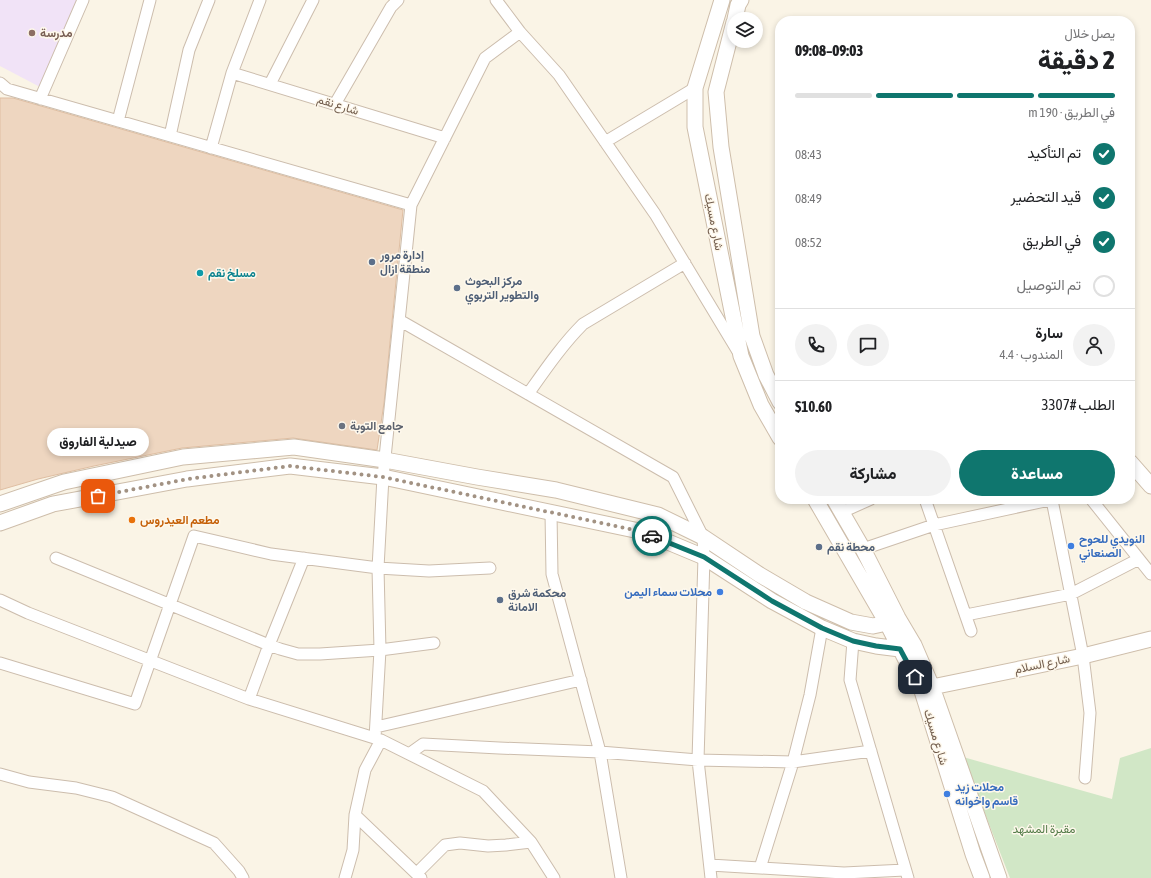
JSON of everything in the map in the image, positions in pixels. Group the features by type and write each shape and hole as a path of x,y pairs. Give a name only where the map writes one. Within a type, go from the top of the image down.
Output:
{"street":[{"path":"40,99 84,0"},
{"path":"118,121 150,0"},
{"path":"170,136 189,50 209,0"},
{"path":"211,148 232,73 260,0"},
{"path":"270,84 313,0"},
{"path":"335,104 391,7 398,0"},
{"path":"496,0 520,32 558,75 655,214 741,356"},
{"name":"شارع مسيك","path":"722,0 695,88 695,127 741,356 761,405 775,429"},
{"path":"736,12 741,0"},
{"path":"345,878 353,850 355,815 365,770 378,739 376,727 380,650 378,568 383,477 412,205 485,58 520,32"},
{"name":"شارع مسيك","path":"727,48 716,92 721,147 752,336 766,375 775,392"},
{"name":"شارع نقم","path":"232,73 445,138"},
{"path":"2,88 412,205"},
{"path":"605,142 695,88"},
{"path":"528,394 571,336 583,324 684,263"},
{"path":"399,320 673,477 703,537 704,557 698,760 711,878"},
{"path":"0,504 64,482 183,457 294,447 385,460 556,490 658,515 703,537 806,602 851,622 873,626 892,621"},
{"path":"0,523 53,504 188,479 290,466 383,477 644,532 704,557 772,601 822,628 853,641 876,646 907,647"},
{"path":"1135,468 1151,486"},
{"name":"شارع مسيك","path":"818,504 932,687 999,878"},
{"path":"927,504 971,631"},
{"path":"863,549 934,525 1030,504"},
{"path":"1054,504 1083,656 1090,713 1086,778"},
{"path":"1095,504 1151,574"},
{"name":"شارع مسيك","path":"838,505 863,549 892,621"},
{"path":"551,513 552,574 600,752 621,878"},
{"path":"0,663 135,704 149,660 194,536 271,554 378,568 429,571 490,568"},
{"path":"56,558 269,645 298,654 380,650 434,643"},
{"path":"249,699 304,558"},
{"path":"966,615 1071,594 1139,559"},
{"path":"0,600 28,613 249,699 378,739 484,791 531,842 554,878"},
{"path":"760,868 793,762 810,695 822,628"},
{"name":"شارع السلام","path":"932,687 1083,656 1151,639"},
{"path":"710,865 844,875 907,874 850,680 853,641"},
{"name":"شارع مسيك","path":"907,647 982,878"},
{"path":"376,727 581,680"},
{"path":"409,754 422,744 600,752 698,760 793,762 871,751"},
{"path":"0,774 30,782 76,788 112,797 214,843 239,870 243,878"},
{"path":"355,815 419,875 446,845 460,843 488,846 531,842"}],"shaded area":[{"name":"مدرسة","path":"0,0 78,0 40,87 0,66"}],"green space":[{"name":"مقبرة المشهد","path":"1151,748 1151,878 1010,878 963,757 1112,799 1120,758"}],"building":[{"name":"مسلخ نقم","path":"0,98 13,98 403,210 384,403 377,450 293,438 182,448 94,466 38,479 0,490"}],"way so far":[{"path":"98,496 188,479 290,466 383,477 644,532 652,536"}],"place":[{"name":"مدرسة","path":"32,33"},
{"name":"إدارة مرور منطقة ازال","path":"372,262"},
{"name":"مسلخ نقم","path":"200,273"},
{"name":"مركز البحوث والتطوير التربوي","path":"457,288"},
{"name":"جامع التوبة","path":"342,426"},
{"name":"صيدلية الفاروق","path":"98,496"},
{"name":"مطعم العيدروس","path":"132,520"},
{"name":"النويدي للحوح الصنعاني","path":"1071,546"},
{"name":"محطة نقم","path":"819,547"},
{"name":"محلات سماء اليمن","path":"720,592"},
{"name":"محكمة شرق الامانة","path":"500,600"},
{"name":"محلات زيد قاسم واخوانه","path":"947,794"}],"route":[{"path":"652,536 704,557 772,601 822,628 853,641 900,649 915,677"}]}
